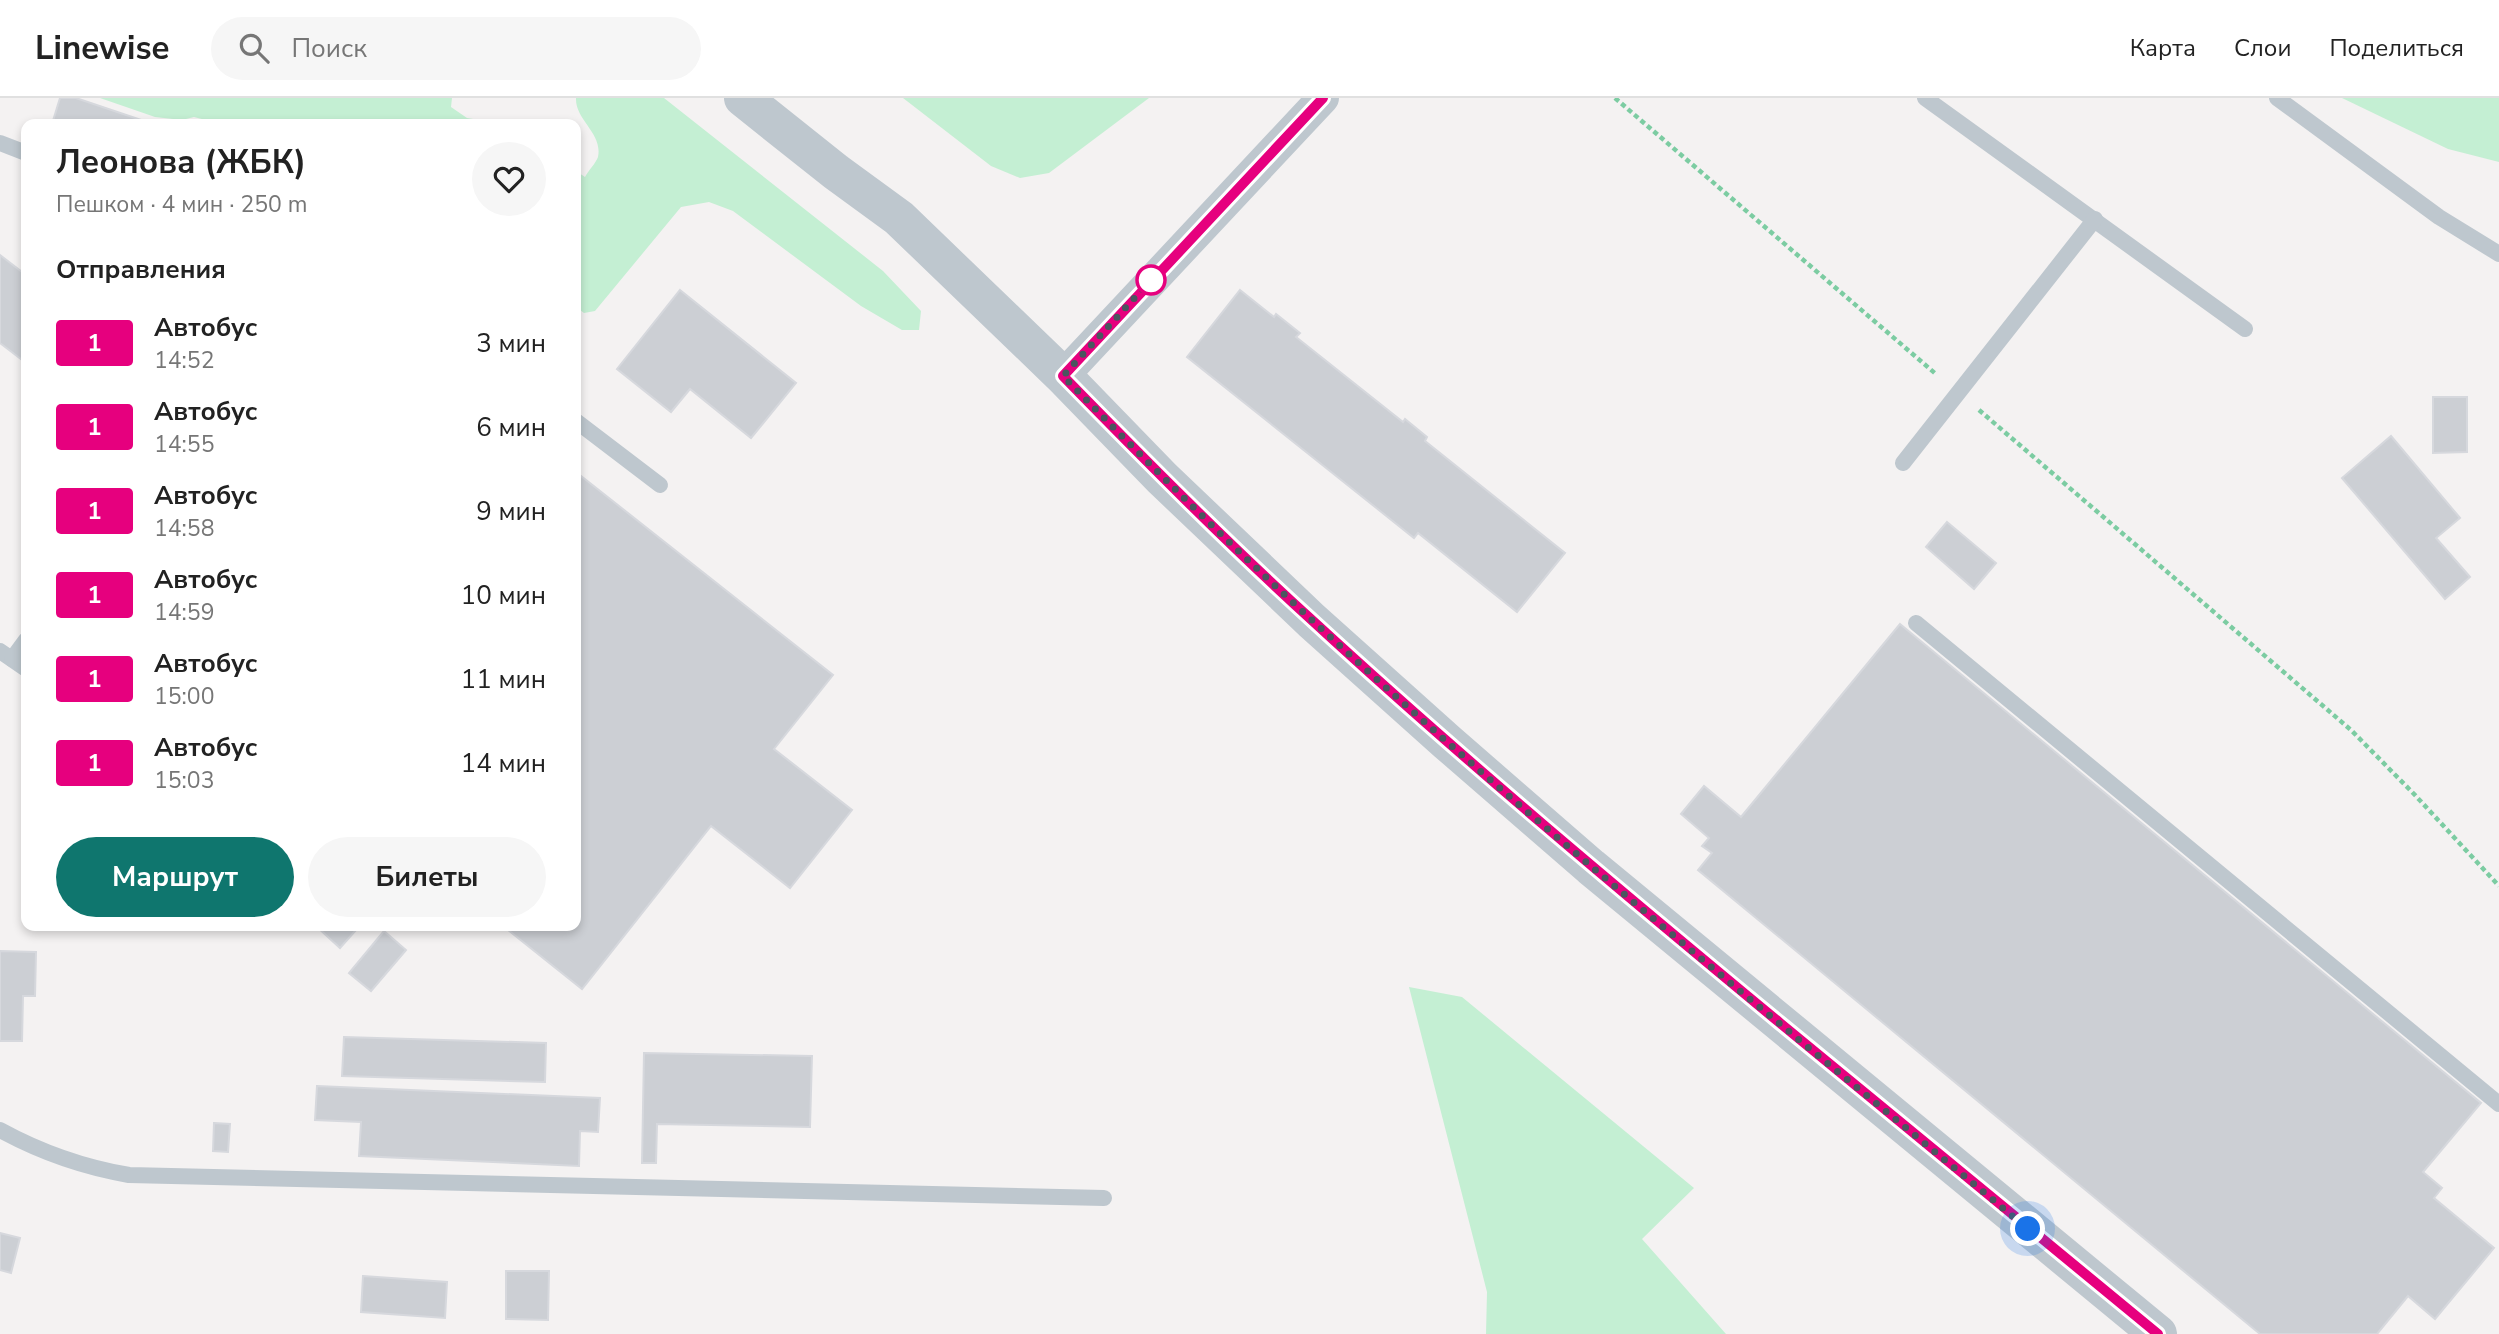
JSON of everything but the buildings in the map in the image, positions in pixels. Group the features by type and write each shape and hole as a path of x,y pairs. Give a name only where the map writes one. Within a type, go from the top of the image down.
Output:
{"street":[{"path":"743,98 835,172 899,218 1063,376 1162,478 1272,583 1457,751 1612,885 2158,1334"},
{"path":"1063,376 1323,98"}],"lane":[{"path":"1925,98 2245,329"},
{"path":"2277,98 2439,217 2499,254"},
{"path":"0,143 21,150"},
{"path":"1903,463 2095,219"},
{"path":"581,425 660,485"},
{"path":"1916,623 2499,1104"},
{"path":"21,644 6,655 21,666"},
{"path":"0,1130 35,1149 69,1162 129,1175 1104,1198"}],"path":[{"path":"1615,98 1941,378"},
{"path":"1972,405 2351,730 2499,886"}],"green space":[{"path":"100,98 452,98 451,107 473,119 173,119 155,117"},
{"path":"576,98 664,98 883,271 921,311 919,330 902,330 861,306 733,211 709,202 681,207 595,311 584,313 581,311 581,174 585,177 597,159 598,148 597,141 577,106"},
{"path":"903,98 1149,98 1049,173 1020,178 991,166"},
{"path":"2342,98 2499,98 2499,162 2448,149"},
{"path":"1409,987 1462,997 1694,1188 1642,1239 1726,1334 1486,1334 1487,1292"}],"bus line":[{"name":"1","path":"1323,98 1063,376 1218,532 1447,742 1591,867 2158,1334"}],"route":[{"path":"1151,280 1063,376 1218,532 1447,742 1591,867 2028,1229"}]}
